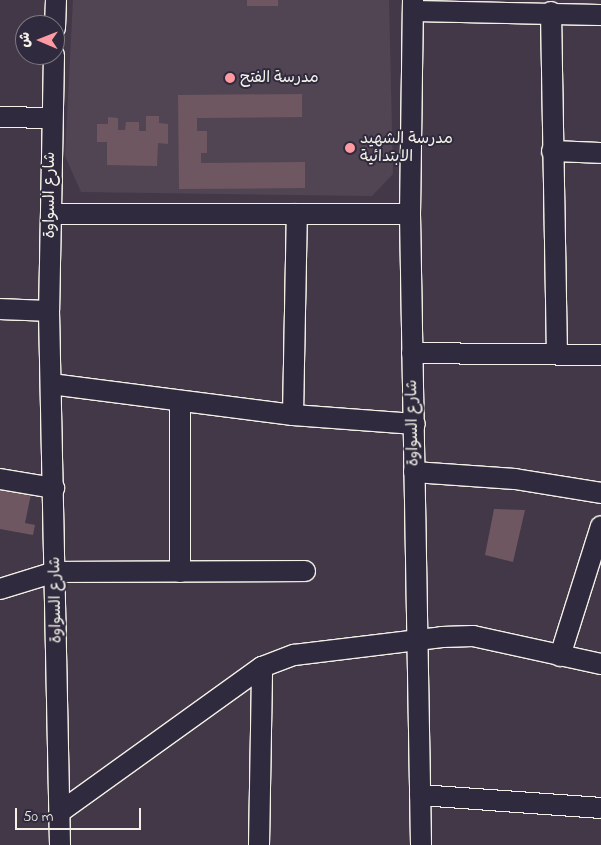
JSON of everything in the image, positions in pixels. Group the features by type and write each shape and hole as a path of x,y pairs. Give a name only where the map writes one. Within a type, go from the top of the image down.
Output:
{"street":[{"path":"55,15 56,0"},
{"path":"413,6 601,15"},
{"name":"شارع السواوة","path":"413,6 410,214 421,845"},
{"path":"551,12 557,354"},
{"name":"شارع السواوة","path":"54,65 51,118 49,311 60,845"},
{"path":"0,117 51,118"},
{"path":"552,151 601,153"},
{"path":"51,214 410,214"},
{"path":"293,415 297,214"},
{"path":"0,309 49,311"},
{"path":"412,353 601,355"},
{"path":"51,384 293,415 415,424"},
{"path":"180,401 180,572"},
{"path":"414,472 515,479 601,493"},
{"path":"0,479 54,488"},
{"path":"560,656 601,526"},
{"path":"0,588 55,572 304,571"},
{"path":"60,812 262,667 294,654 417,640 473,636 601,664"},
{"path":"259,845 262,667"},
{"path":"420,795 601,808"}],"shaded area":[{"name":"مدرسة الفتح","path":"73,0 389,0 393,174 372,196 81,192 65,156"}],"building":[{"path":"247,0 278,0 278,6 247,6"},
{"path":"302,94 302,117 197,118 197,131 207,131 207,153 201,153 201,163 305,162 305,188 179,189 178,95"},
{"path":"146,116 159,116 159,123 168,124 168,144 158,143 157,166 107,165 107,142 97,142 97,124 108,124 108,117 118,118 118,130 125,130 126,122 139,122 139,131 146,131"},
{"path":"0,488 31,494 25,523 35,525 33,535 0,529"},
{"path":"494,509 525,510 513,562 485,555"}],"place":[{"name":"مدرسة الفتح","path":"230,78"},
{"name":"مدرسة الشهيد الابتدائية","path":"350,148"}]}
